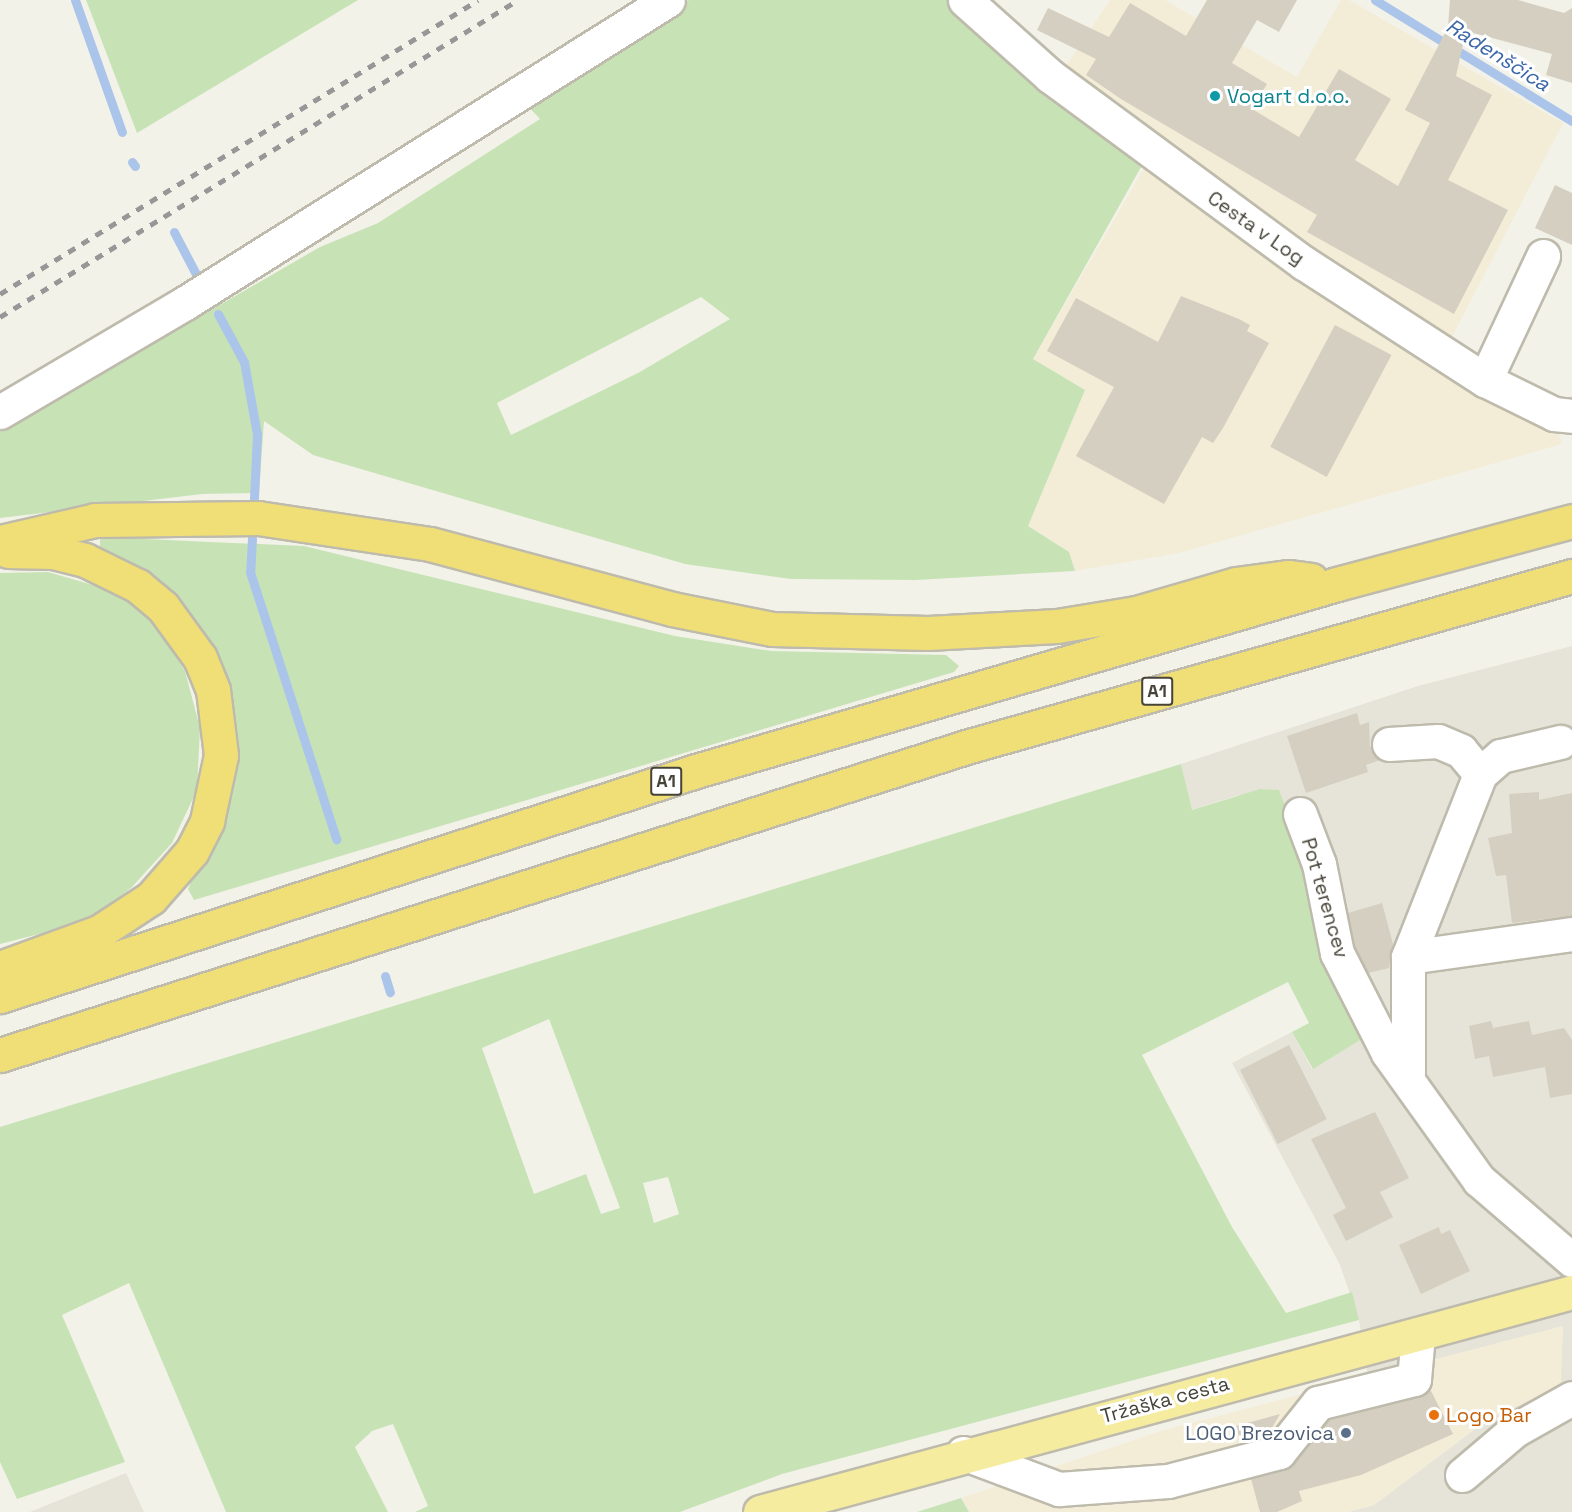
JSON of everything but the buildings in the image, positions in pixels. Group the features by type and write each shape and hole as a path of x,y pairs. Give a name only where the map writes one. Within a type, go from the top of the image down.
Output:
{"highway":[{"path":"0,542 95,520 258,518 430,544 672,609 796,629 991,632 1136,613 1236,584 1288,577 1337,584"},
{"name":"A1","path":"0,996 685,775 1337,584 1572,521"},
{"path":"0,552 52,552 85,560 138,586 163,607 200,658 213,690 221,755 207,821 192,851 151,898 99,932 0,968"},
{"name":"A1","path":"0,1055 966,747 1572,576"}],"main road":[{"name":"Tržaška cesta","path":"760,1512 963,1453 1572,1292"}],"street":[{"path":"0,412 185,303 668,0"},
{"name":"Cesta v Log","path":"965,0 1050,76 1158,159 1304,263 1485,380 1554,414 1572,416"},
{"path":"1485,380 1543,256"},
{"path":"1389,744 1438,741 1461,751 1480,774"},
{"name":"Pot terencev","path":"1408,1072 1408,957 1480,774 1501,756 1560,742"},
{"name":"Pot terencev","path":"1300,814 1319,864 1337,953 1367,1017 1408,1072 1445,1139 1479,1180 1572,1260"},
{"path":"1408,957 1572,934"},
{"path":"963,1453 1059,1489 1168,1481 1268,1455 1279,1452 1318,1403 1414,1379 1418,1334"},
{"path":"1462,1475 1515,1430 1572,1398"}],"shaded area":[{"path":"1110,0 1165,0 1297,77 1341,0 1349,0 1563,123 1441,358 1557,425 1562,444 1179,553 1075,571 1069,552 1028,526 1085,390 1033,359 1143,170 1145,160 1052,87"},
{"path":"1572,646 1572,1512 1348,1512 1374,1505 1487,1420 1560,1386 1563,1326 1368,1377 1359,1320 1340,1265 1232,1063 1292,1032 1312,1069 1370,1034 1239,795 1191,810 1181,764 1418,686"},
{"path":"1563,1326 1561,1386 1487,1420 1374,1505 1348,1512 969,1512 961,1498 1161,1431"},
{"path":"126,1473 144,1512 30,1512"}],"green space":[{"path":"86,0 358,0 137,133"},
{"path":"689,0 957,0 1145,160 1033,359 1085,390 1028,526 1069,552 1075,571 916,580 791,579 685,564 313,455 264,421 259,493 202,494 0,518 0,432 320,247 378,223 540,119 526,104","holes":["701,297 730,319 638,373 511,435 497,403"]},
{"path":"100,537 304,546 675,636 771,651 946,655 959,666 954,672 194,900 188,889 230,793 233,726 100,549"},
{"path":"48,572 110,590 152,618 185,671 200,728 197,790 172,843 132,887 90,921 0,944 0,573"},
{"path":"1181,764 1192,810 1260,789 1279,790 1370,1034 1313,1069 1292,1032 1309,1023 1288,982 1142,1055 1232,1227 1286,1313 1352,1292 1359,1320 782,1474 680,1512 415,1512 428,1506 393,1424 372,1431 355,1447 388,1512 226,1512 129,1283 62,1315 125,1462 17,1499 0,1462 0,1127","holes":["549,1019 620,1208 601,1214 586,1174 534,1194 482,1048","668,1177 679,1214 654,1223 643,1183"]},
{"path":"961,1498 969,1512 917,1512"}],"waterway":[{"path":"75,0 122,132"},
{"name":"Radenščica","path":"1375,0 1572,121"},
{"path":"132,162 135,166"},
{"path":"174,232 196,274"},
{"path":"218,314 244,362 257,434 254,498"},
{"path":"252,538 250,572 336,839"},
{"path":"385,976 390,992"}],"railway":[{"path":"0,294 478,0"},
{"path":"0,317 518,0"}],"place":[{"name":"Vogart d.o.o.","path":"1215,96"},
{"name":"Logo Bar","path":"1434,1415"},
{"name":"LOGO Brezovica","path":"1346,1433"}]}
